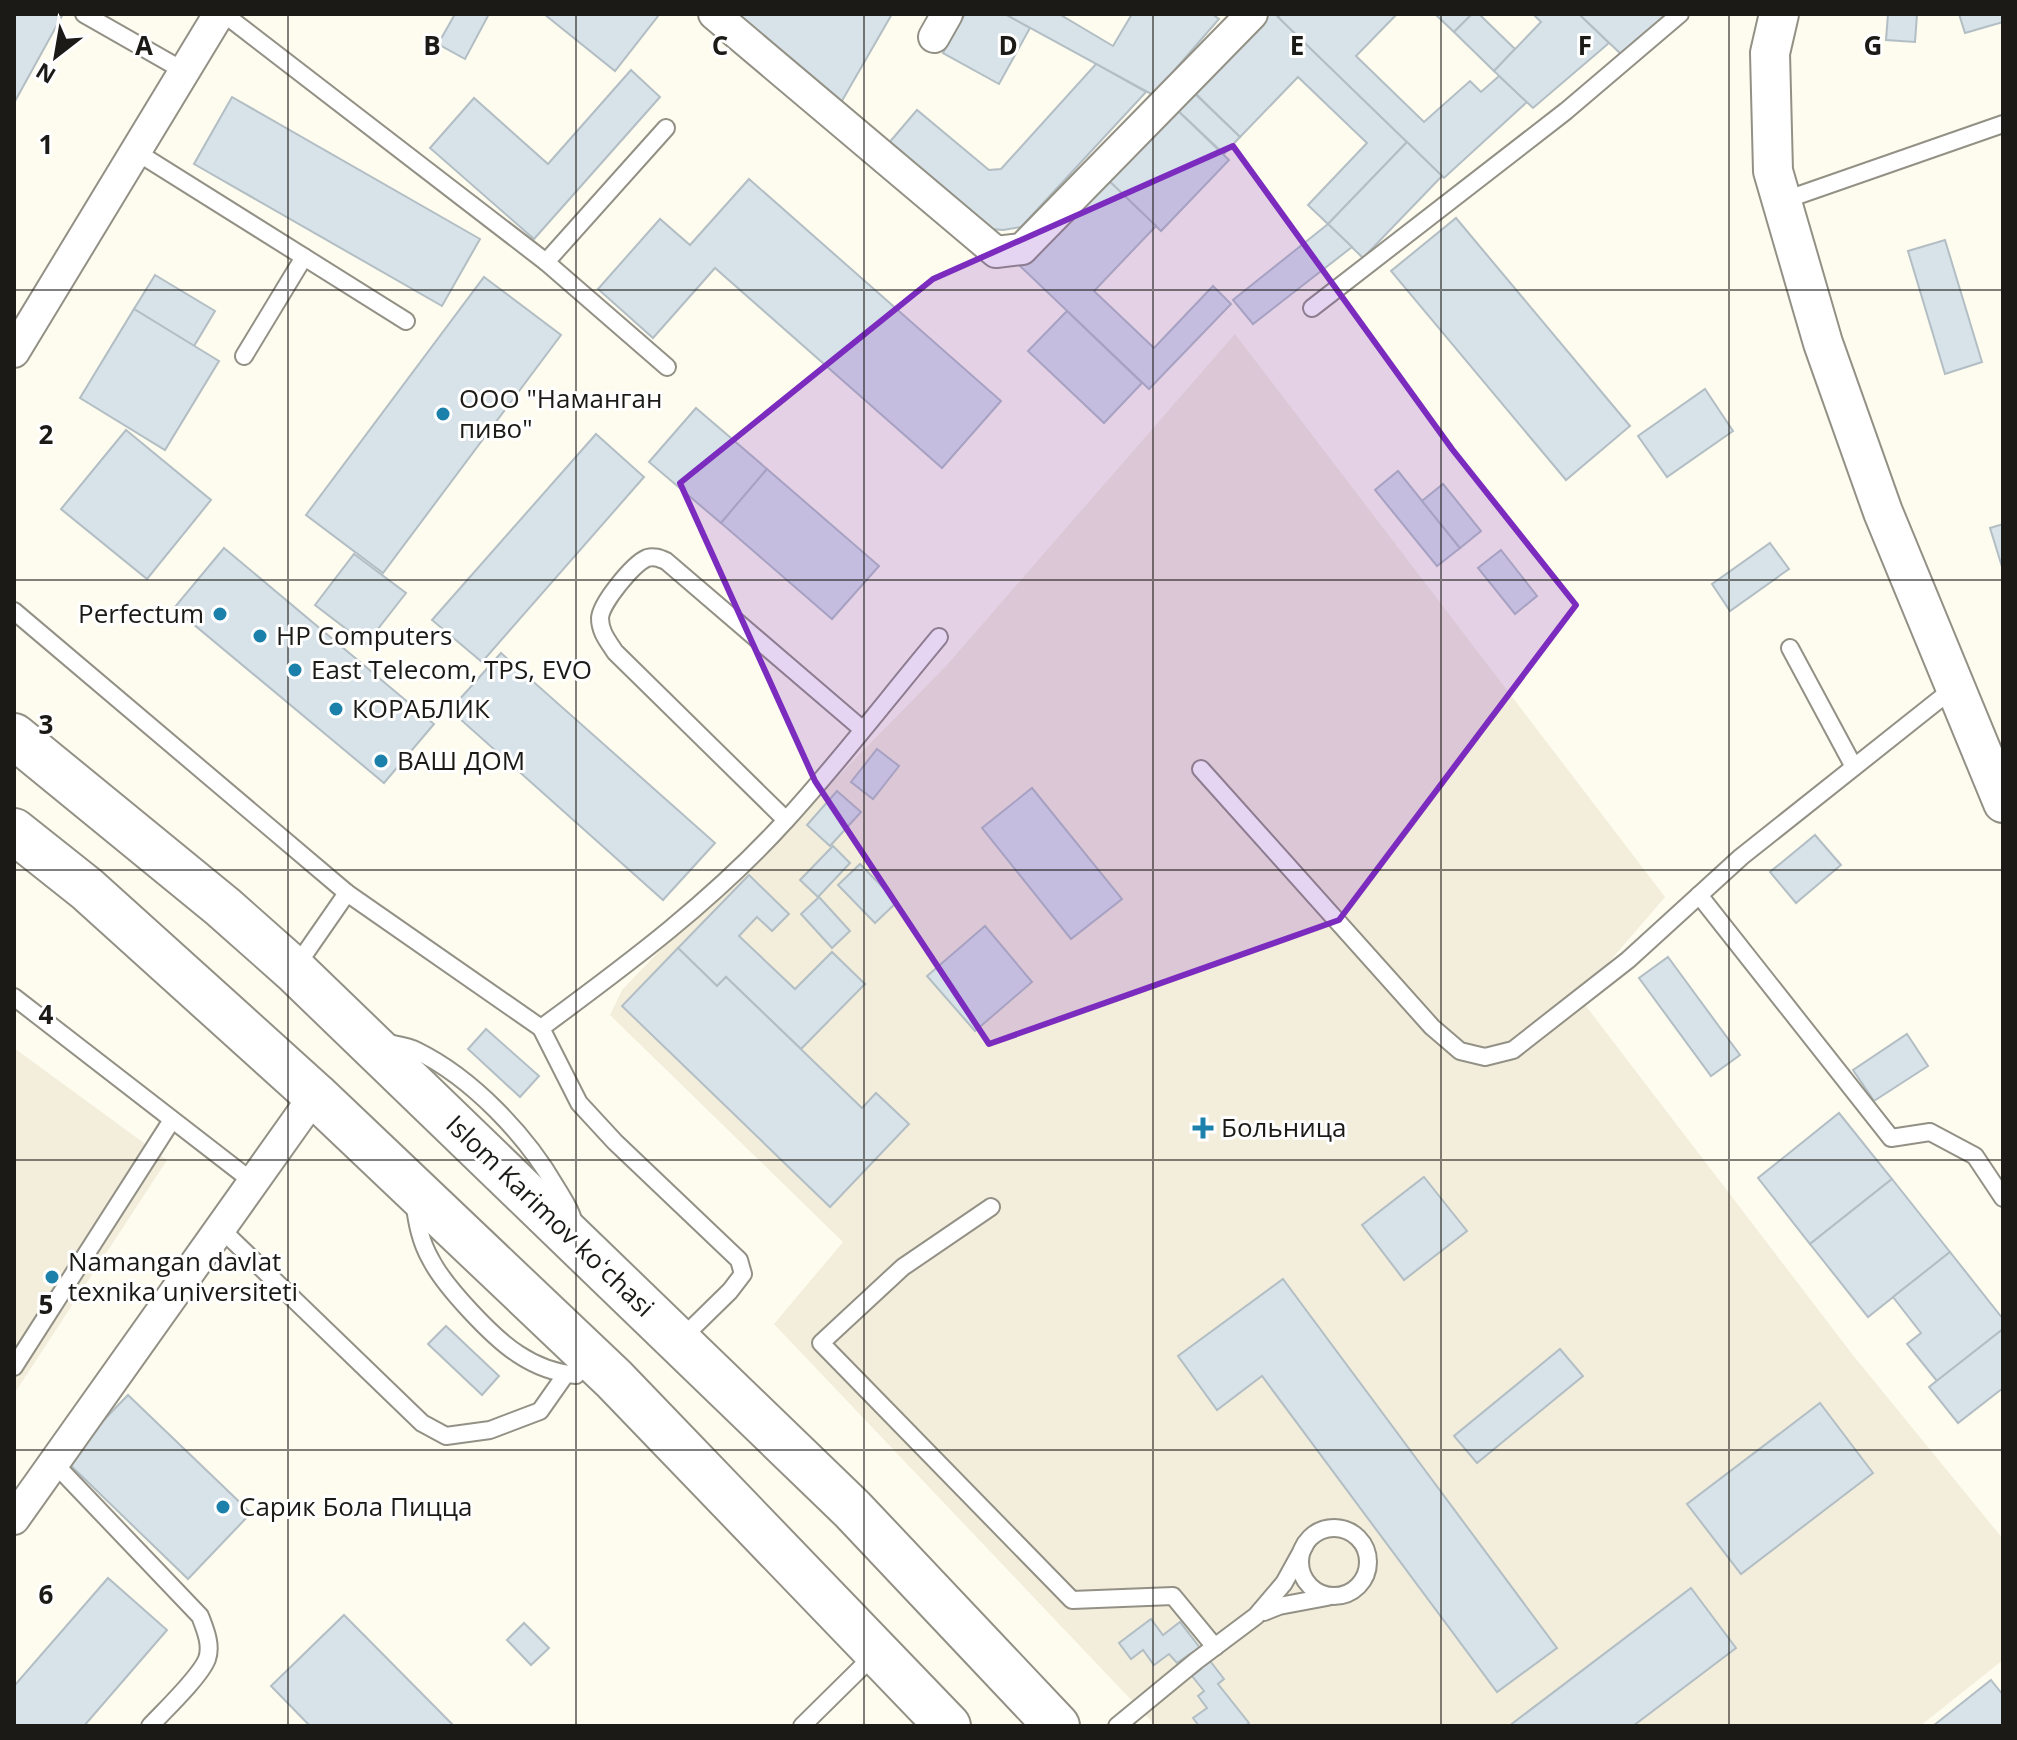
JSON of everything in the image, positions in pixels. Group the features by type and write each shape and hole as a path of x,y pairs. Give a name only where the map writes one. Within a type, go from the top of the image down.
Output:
{"main road":[{"name":"Islom Karimov koʻchasi","path":"14,736 223,907 294,970 852,1509 1057,1726"},
{"path":"14,831 87,889 315,1095 614,1379 948,1726"}],"street":[{"path":"14,352 184,71 222,14"},
{"path":"714,14 996,252 1022,249 1252,14"},
{"path":"1779,14 1770,53 1773,171 1823,343 1883,512 2003,803"},
{"path":"14,1519 315,1095"}],"lane":[{"path":"84,14 184,71"},
{"path":"222,14 546,262 667,367"},
{"path":"1312,308 1566,111 1680,14"},
{"path":"1782,201 2003,124"},
{"path":"546,262 666,128"},
{"path":"135,151 406,321"},
{"path":"244,356 304,257"},
{"path":"786,820 615,652 601,629 600,613 611,595 646,559 655,557 666,561 862,729"},
{"path":"14,611 347,893 541,1028 579,1103 615,1142 739,1260 743,1274 680,1340"},
{"path":"541,1028 669,932 721,885 786,820 939,637"},
{"path":"1790,648 1854,767"},
{"path":"1201,769 1432,1027 1460,1051 1485,1057 1513,1050 1628,960 1741,857 1955,687"},
{"path":"294,970 347,893"},
{"path":"1699,895 1891,1138 1930,1132 1975,1156 2003,1198"},
{"path":"14,997 253,1182"},
{"path":"14,1367 172,1120"},
{"path":"412,1187 418,1230 431,1260 450,1287 516,1353 543,1368 566,1374 614,1379"},
{"path":"991,1207 903,1267 821,1343 1072,1600 1173,1596 1215,1647"},
{"path":"220,1228 422,1423 446,1436 490,1430 540,1411 566,1374"},
{"path":"53,1462 200,1616 208,1637 207,1659 150,1726"},
{"path":"1117,1726 1256,1616 1284,1583 1314,1535 1326,1529 1339,1528 1352,1533 1362,1542 1368,1554 1369,1567 1364,1580 1355,1590 1343,1596 1279,1606 1256,1616"},
{"path":"1305,1545 1300,1557 1301,1571 1307,1583 1317,1592 1330,1597"},
{"path":"802,1726 878,1651"}],"highlighted area":[{"path":"1233,146 1452,449 1576,605 1339,920 989,1044 815,781 680,483 933,279"}],"shaded area":[{"name":"Больница","path":"1235,334 1665,897 1579,997 1852,1354 2003,1539 2003,1660 1920,1726 1156,1726 774,1324 843,1242 610,1015 622,990 671,939 756,860 946,666"},
{"name":"Namangan davlat texnika universiteti","path":"14,1048 167,1160 14,1394"}],"building":[{"path":"14,14 62,16 14,103"},
{"path":"455,14 489,14 465,59 438,44"},
{"path":"544,14 656,14 658,16 615,71"},
{"path":"726,14 892,14 839,106"},
{"path":"965,14 1005,14 1030,28 999,84 943,53"},
{"path":"1005,14 1059,14 1113,46 1132,14 1212,14 1219,19 1153,95"},
{"path":"1269,14 1275,14 1407,142 1328,224 1308,205 1367,143 1298,77 1240,137 1193,91"},
{"path":"1281,14 1397,14 1356,56 1424,122 1470,81 1481,92 1499,76 1527,102 1444,178 1278,17"},
{"path":"1435,14 1472,14 1454,32"},
{"path":"1472,14 1479,14 1515,49 1494,71 1454,32"},
{"path":"1533,14 1579,14 1609,43 1533,108 1494,71 1541,22"},
{"path":"1579,14 1664,14 1665,15 1624,57"},
{"path":"1888,14 1917,14 1915,42 1886,40"},
{"path":"1959,14 2003,14 2003,22 1965,33"},
{"path":"1096,64 1146,92 1021,227 991,229 888,144 917,110 989,170 1001,169"},
{"path":"631,70 660,97 534,239 430,148 474,98 548,164"},
{"path":"1190,89 1240,137 1224,154 1173,106"},
{"path":"232,97 480,239 442,306 194,164"},
{"path":"1175,108 1229,160 1161,231 1107,179"},
{"path":"1407,142 1442,176 1363,258 1328,224"},
{"path":"1104,176 1156,226 1094,291 1154,348 1213,286 1231,304 1149,389 1019,265"},
{"path":"749,179 1001,401 942,468 715,268 653,338 598,289 660,219 690,245"},
{"path":"1456,218 1630,426 1566,480 1391,271"},
{"path":"1328,224 1352,247 1253,324 1233,300"},
{"path":"1945,240 1982,362 1945,374 1908,251"},
{"path":"155,275 215,311 194,346 134,309"},
{"path":"484,277 561,335 383,573 306,515"},
{"path":"134,309 219,361 165,450 80,398"},
{"path":"1067,311 1142,383 1104,423 1028,351"},
{"path":"1705,389 1733,431 1667,477 1638,436"},
{"path":"696,408 767,469 721,523 649,462"},
{"path":"126,430 211,500 147,579 61,509"},
{"path":"596,434 644,477 482,662 432,620"},
{"path":"767,469 879,566 832,619 721,523"},
{"path":"1398,471 1460,548 1437,566 1375,490"},
{"path":"1443,484 1481,531 1460,548 1422,501"},
{"path":"2003,524 2003,570 1990,528"},
{"path":"1770,543 1789,569 1730,611 1712,584"},
{"path":"224,548 434,724 384,783 174,608"},
{"path":"1501,550 1537,596 1515,614 1478,568"},
{"path":"354,554 406,593 366,644 315,605"},
{"path":"501,653 715,843 663,900 450,710"},
{"path":"877,749 899,766 873,799 851,782"},
{"path":"1032,788 1122,899 1071,939 982,828"},
{"path":"837,791 861,812 830,846 807,825"},
{"path":"1815,835 1841,865 1796,903 1770,872"},
{"path":"833,846 850,863 818,897 800,880"},
{"path":"860,864 897,902 875,923 838,885"},
{"path":"749,875 789,914 772,931 757,917 739,936 795,989 832,952 865,984 801,1049 726,977 717,986 678,948"},
{"path":"819,897 850,931 832,948 801,914"},
{"path":"985,926 1032,982 975,1031 927,976"},
{"path":"678,948 717,986 726,977 862,1108 876,1093 909,1124 830,1207 622,1006"},
{"path":"1668,957 1740,1055 1711,1076 1639,978"},
{"path":"486,1029 539,1076 520,1097 468,1049"},
{"path":"1907,1034 1928,1066 1874,1101 1853,1070"},
{"path":"1839,1113 1892,1179 1810,1244 1758,1178"},
{"path":"1424,1177 1467,1231 1404,1280 1362,1225"},
{"path":"1892,1179 1950,1252 1868,1317 1810,1244"},
{"path":"1950,1252 2003,1319 2003,1329 1937,1381 1907,1344 1921,1333 1893,1297"},
{"path":"1283,1279 1557,1648 1497,1692 1262,1376 1217,1410 1178,1356"},
{"path":"446,1326 499,1376 482,1395 428,1344"},
{"path":"2003,1329 2003,1388 1958,1423 1929,1387"},
{"path":"1560,1349 1583,1376 1477,1463 1454,1436"},
{"path":"128,1395 251,1513 188,1579 65,1460"},
{"path":"1820,1403 1873,1473 1741,1574 1687,1504"},
{"path":"108,1578 167,1630 84,1726 14,1726 14,1686"},
{"path":"1691,1588 1736,1648 1633,1726 1509,1726"},
{"path":"344,1615 454,1726 310,1726 271,1686"},
{"path":"1151,1619 1163,1635 1180,1622 1224,1679 1218,1684 1249,1723 1245,1726 1199,1726 1193,1718 1207,1708 1198,1696 1204,1691 1192,1676 1201,1669 1190,1654 1177,1663 1169,1654 1154,1665 1143,1650 1131,1659 1119,1643"},
{"path":"524,1623 549,1648 531,1665 507,1640"},
{"path":"1991,1680 2003,1695 2003,1726 1933,1726"}],"place":[{"name":"ООО \"Наманган пиво\"","path":"443,414"},
{"name":"Perfectum","path":"220,614"},
{"name":"HP Computers","path":"260,636"},
{"name":"East Telecom, TPS, EVO","path":"295,670"},
{"name":"КОРАБЛИК","path":"336,709"},
{"name":"ВАШ ДОМ","path":"381,761"},
{"name":"Больница","path":"1203,1128"},
{"name":"Namangan davlat texnika universiteti","path":"52,1277"},
{"name":"Сарик Бола Пицца","path":"223,1507"}]}
